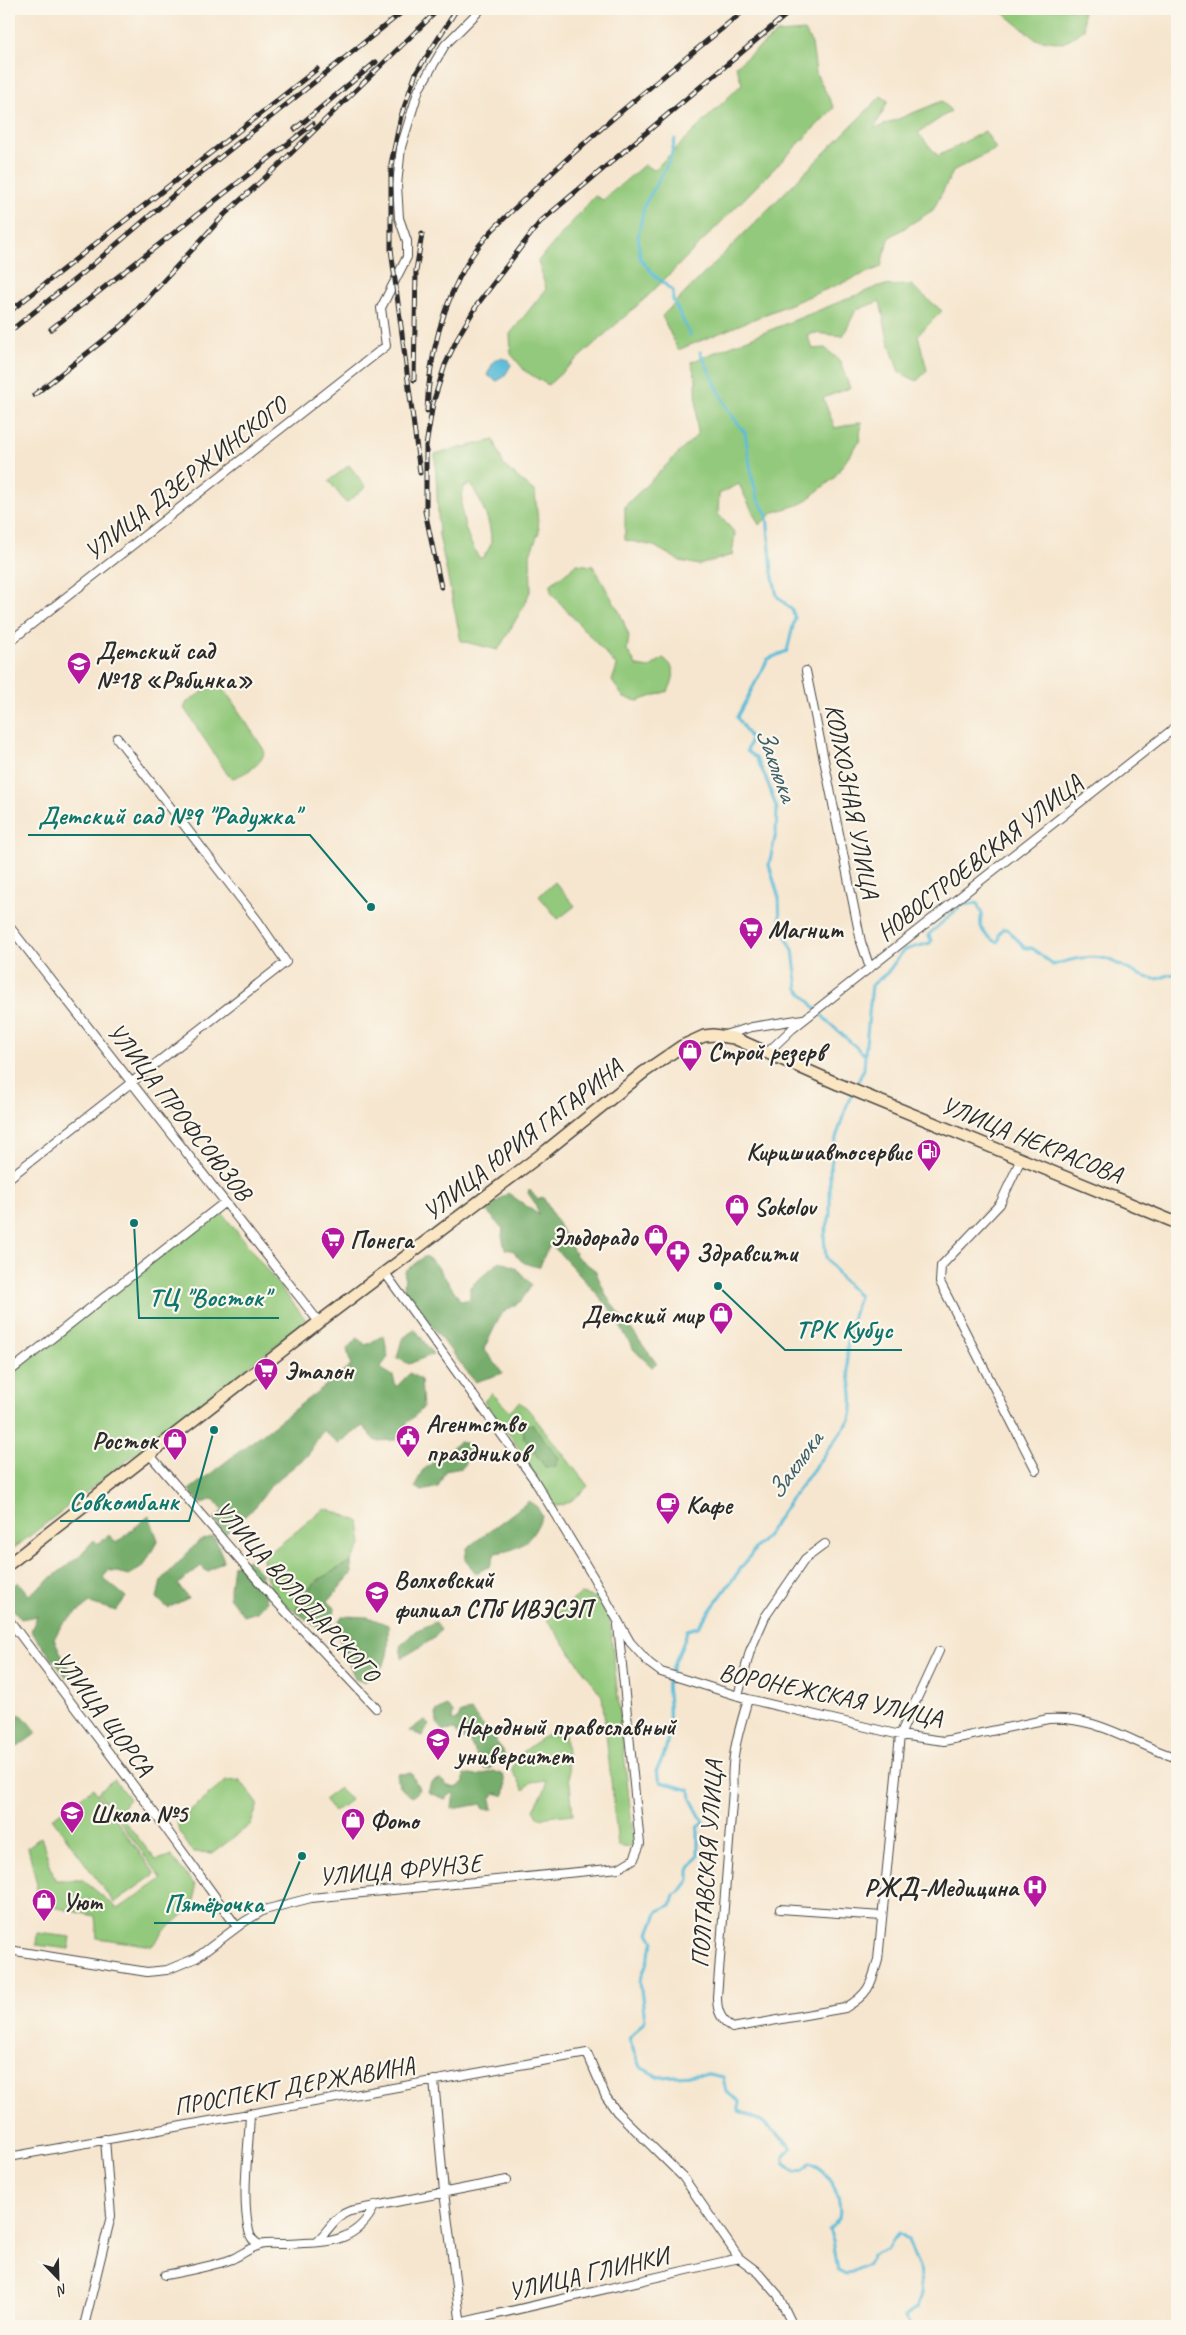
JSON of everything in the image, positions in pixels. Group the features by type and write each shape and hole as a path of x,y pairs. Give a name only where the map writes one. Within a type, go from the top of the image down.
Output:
{"main road":[{"path":"717,1035 734,1038 767,1053"},
{"name":"УЛИЦА ЮРИЯ ГАГАРИНА","path":"9,1564 320,1322 546,1151 651,1067 693,1040 717,1035"},
{"name":"УЛИЦА НЕКРАСОВА","path":"767,1053 871,1098 1177,1223"}],"street":[{"name":"УЛИЦА ДЗЕРЖИНСКОГО","path":"9,642 386,346 381,308 407,257 407,241 398,218 397,185 401,147 419,89 445,45 481,9"},
{"name":"КОЛХОЗНАЯ УЛИЦА","path":"806,671 861,942 870,968"},
{"name":"НОВОСТРОЕВСКАЯ УЛИЦА","path":"767,1053 805,1018 1177,726"},
{"path":"9,1178 286,962 258,921 117,738"},
{"name":"УЛИЦА ПРОФСОЮЗОВ","path":"9,926 320,1322"},
{"name":"НОВОСТРОЕВСКАЯ УЛИЦА","path":"717,1035 752,1026 805,1018"},
{"path":"1021,1159 1000,1204 941,1266 940,1282 1036,1470"},
{"path":"9,1372 225,1202"},
{"path":"385,1273 533,1478 618,1620"},
{"name":"УЛИЦА ВОЛОДАРСКОГО","path":"149,1454 273,1598 376,1708"},
{"path":"738,1696 750,1651 765,1616 805,1559 825,1544"},
{"name":"УЛИЦА ЩОРСА","path":"9,1620 158,1818 237,1927"},
{"name":"ВОРОНЕЖСКАЯ УЛИЦА","path":"618,1620 630,1642 649,1663 661,1672 678,1679 748,1699 900,1735 944,1741 1048,1719 1062,1718 1086,1722 1118,1731 1175,1758"},
{"name":"УЛИЦА ФРУНЗЕ","path":"9,1950 148,1972 167,1970 196,1958 237,1927 264,1910 310,1898 618,1868 634,1859 640,1844 618,1620"},
{"path":"780,1909 882,1916 900,1735 939,1651"},
{"name":"ПОЛТАВСКАЯ УЛИЦА","path":"748,1699 732,1761 733,1790 717,1997 717,2009 723,2020 732,2028 845,2008 862,1998 871,1984 878,1960 882,1916"},
{"name":"ПРОСПЕКТ ДЕРЖАВИНА","path":"9,2157 587,2053 606,2097 617,2112 683,2177 739,2258"},
{"path":"434,2080 444,2192 461,2325"},
{"path":"250,2113 246,2180 249,2232 253,2241 260,2245"},
{"path":"84,2326 111,2216 105,2139"},
{"path":"315,2243 327,2233 341,2214 375,2205 507,2180"},
{"path":"165,2275 190,2271 232,2258 260,2245 315,2243 344,2238 356,2232 368,2220 375,2205"},
{"path":"739,2258 759,2273 778,2295 792,2326"},
{"name":"УЛИЦА ГЛИНКИ","path":"446,2326 461,2325 739,2258"}],"green space":[{"path":"999,9 1080,9 1083,12 1084,30 1063,43 1035,39"},
{"path":"805,31 812,44 816,73 834,108 650,294 548,385 525,371 511,354 510,334 546,289 538,261 595,196 603,200 644,165 654,170 742,84 736,66 777,33"},
{"path":"881,96 888,101 874,129 942,101 951,111 918,133 938,156 985,131 996,149 954,170 933,210 890,237 881,267 678,350 662,316"},
{"path":"911,285 942,311 918,335 927,370 917,381 899,372 888,340 880,301 856,310 843,336 815,333 807,335 813,349 825,348 839,360 850,388 823,398 835,428 862,422 859,442 833,479 801,504 774,512 759,525 739,484 719,494 718,514 735,533 732,555 699,565 680,561 654,546 625,540 625,506 697,435 696,379 691,362 879,286"},
{"path":"494,440 504,466 535,492 539,532 530,554 531,589 524,606 498,650 461,641 439,535 435,454","holes":["471,484 485,512 491,535 489,548 484,557 479,558 467,533 463,515 462,496 464,487"]},
{"path":"349,465 366,487 346,503 329,481"},
{"path":"577,564 593,566 620,613 629,636 627,650 637,666 649,668 663,658 671,665 673,677 668,691 638,701 624,698 612,681 617,666 551,593 551,584"},
{"path":"213,685 223,687 264,750 258,764 233,778 228,775 184,708 187,702"},
{"path":"555,882 575,906 558,919 539,896"},
{"path":"529,1189 538,1200 543,1197 577,1257 595,1270 607,1297 657,1364 652,1367 634,1350 608,1306 551,1244 540,1267 524,1263 514,1251 505,1249 502,1236 503,1229 486,1210 508,1193 539,1215 535,1203 528,1193"},
{"path":"219,1209 307,1321 9,1552 9,1374"},
{"path":"425,1256 435,1263 461,1301 470,1299 470,1287 500,1261 515,1267 532,1285 521,1301 501,1314 484,1349 503,1373 475,1382 404,1290 405,1271"},
{"path":"415,1329 433,1354 409,1364 397,1358 402,1339"},
{"path":"384,1335 388,1357 380,1368 393,1376 396,1387 410,1373 421,1380 423,1408 407,1423 395,1440 376,1441 363,1426 338,1444 323,1430 307,1456 272,1484 257,1505 224,1535 214,1519 223,1510 213,1499 201,1504 189,1490 351,1366 347,1349 357,1338 366,1345"},
{"path":"492,1393 509,1411 520,1402 527,1408 588,1486 581,1493 564,1504 555,1506 514,1441 484,1401"},
{"path":"532,1424 559,1458 555,1467 545,1467 524,1438 523,1427"},
{"path":"459,1442 469,1444 472,1451 462,1468 445,1471 438,1487 422,1491 415,1487 422,1471"},
{"path":"529,1501 537,1507 542,1516 530,1537 519,1546 504,1552 495,1553 490,1566 476,1573 465,1560 467,1548"},
{"path":"325,1508 359,1521 362,1544 351,1561 316,1581 300,1598 296,1612 281,1601 272,1590 268,1583 263,1558"},
{"path":"149,1516 158,1540 143,1567 129,1575 108,1570 103,1578 126,1597 116,1611 90,1603 62,1624 54,1639 72,1676 66,1677 31,1631 37,1616 21,1619 9,1604 9,1589 18,1582 29,1595 77,1558 94,1540 98,1544 109,1535 116,1543"},
{"path":"214,1536 224,1560 207,1572 201,1566 178,1584 188,1598 168,1608 157,1598 161,1581 199,1541"},
{"path":"248,1560 261,1573 267,1602 257,1612 244,1616 229,1597 233,1565"},
{"path":"351,1561 352,1573 328,1601 335,1608 331,1630 315,1626 296,1612 305,1594 311,1587"},
{"path":"581,1594 601,1599 609,1615 634,1844 630,1848 618,1846 602,1696 547,1620"},
{"path":"342,1616 368,1617 388,1625 388,1652 386,1659 378,1671 363,1682 355,1679 335,1627"},
{"path":"435,1622 441,1630 433,1639 402,1658 400,1646 415,1631"},
{"path":"447,1706 453,1712 452,1721 456,1721 461,1713 471,1711 503,1750 505,1758 497,1760 490,1769 483,1769 470,1742 459,1737 455,1730 443,1731 437,1724 436,1712"},
{"path":"10,1711 23,1716 37,1733 19,1746 9,1749"},
{"path":"424,1720 429,1724 423,1736 409,1731"},
{"path":"553,1730 565,1734 573,1814 539,1818 534,1809 546,1787 546,1780 531,1782 524,1790 512,1770 516,1757"},
{"path":"494,1771 503,1775 506,1785 504,1796 496,1793 491,1799 493,1809 483,1809 482,1804 452,1809 454,1792 445,1799 428,1792 431,1782 440,1779 448,1786 456,1788 464,1783 464,1774 476,1776"},
{"path":"411,1773 420,1790 412,1797 399,1787 397,1774"},
{"path":"114,1779 129,1799 118,1813 156,1860 171,1856 195,1885 195,1905 163,1932 152,1946 97,1938 95,1916 35,1903 37,1884 28,1847 41,1837 55,1880 83,1880 118,1909 162,1879 98,1792"},
{"path":"240,1780 258,1804 251,1824 213,1853 193,1852 179,1832 177,1821 226,1781"},
{"path":"93,1788 155,1874 114,1903 52,1818"},
{"path":"340,1788 350,1800 334,1812 324,1800"},
{"path":"37,1933 71,1937 69,1949 36,1945"}],"water":[{"path":"500,358 509,360 511,365 504,377 497,381 487,375 494,361"}],"waterway":[{"name":"Заклюка","path":"675,139 670,160 644,206 638,237 640,258 654,275 673,291 673,300 690,335"},
{"name":"Заклюка","path":"700,352 729,412 745,433 752,477 758,499 767,515 772,572 777,596 792,610 795,618 787,651 768,659 737,717 751,739 747,751 756,758 766,778 777,809 776,833 769,865 779,898 780,926 793,950 798,989 829,1023 865,1055 864,1069 848,1102 836,1138 830,1171 830,1216 824,1237 826,1257 840,1277 859,1296 850,1327 847,1350 852,1397 850,1420 698,1627 687,1630 670,1674 667,1687 669,1701 668,1739 664,1755 656,1771 661,1782 690,1790 691,1799 703,1822 698,1828 698,1855 689,1870 689,1880 680,1892 674,1895 671,1905 658,1911 649,1933 654,1941 640,1982 645,2020 629,2039 640,2067 659,2077 709,2074 723,2077 726,2092 739,2101 739,2111 768,2126 791,2149 784,2156 784,2163 795,2172 803,2170 809,2163 823,2171 833,2185 839,2202 839,2218 829,2230 833,2240 838,2271 846,2275 866,2265 872,2256 888,2249 898,2233 908,2240 919,2268 922,2293 918,2307 906,2316 909,2326"},
{"path":"865,1054 872,985 887,973 904,950 930,943 932,940 928,935 962,905 977,903 982,914 981,927 993,940 997,942 999,934 1003,929 1007,929 1025,948 1032,948 1053,965 1080,958 1094,957 1107,959 1148,978 1158,979 1171,974 1177,974"}],"railway":[{"path":"9,332 83,273 188,183 406,9"},
{"path":"34,395 123,325 225,214 280,164 439,9"},
{"path":"420,473 391,249 391,164 401,116 416,73 457,9"},
{"path":"427,411 434,352 444,314 460,277 482,242 583,145 746,9"},
{"path":"426,516 426,446 433,403 445,365 459,335 477,305 540,222 793,9"},
{"path":"295,129 376,62"},
{"path":"9,312 317,69"},
{"path":"51,329 313,124"},
{"path":"414,380 416,271 422,234"},
{"path":"425,511 441,587"}],"place":[{"name":"Детский сад №18 «Рябинка»","path":"79,685"},
{"name":"Детский cад №9 \"Радужка\"","path":"371,907"},
{"name":"Магнит","path":"751,950"},
{"name":"Строй резерв","path":"690,1072"},
{"name":"Киришиавтосервис","path":"929,1172"},
{"name":"ТЦ \"Восток\"","path":"134,1223"},
{"name":"Sokolov","path":"737,1227"},
{"name":"Эльдорадо","path":"656,1257"},
{"name":"Понега","path":"333,1260"},
{"name":"Здравсити","path":"678,1273"},
{"name":"ТРК Кубус","path":"718,1286"},
{"name":"Детский мир","path":"721,1335"},
{"name":"Эталон","path":"266,1391"},
{"name":"Совкомбанк","path":"214,1430"},
{"name":"Агентство праздников","path":"408,1458"},
{"name":"Росток","path":"175,1461"},
{"name":"Кафе","path":"668,1525"},
{"name":"Волховский филиал СПб ИВЭСЭП","path":"377,1614"},
{"name":"Народный православный университет","path":"438,1761"},
{"name":"Школа №5","path":"72,1834"},
{"name":"Фото","path":"353,1841"},
{"name":"Пятёрочка","path":"302,1856"},
{"name":"РЖД-Медицина","path":"1035,1908"},
{"name":"Уют","path":"44,1922"}]}
